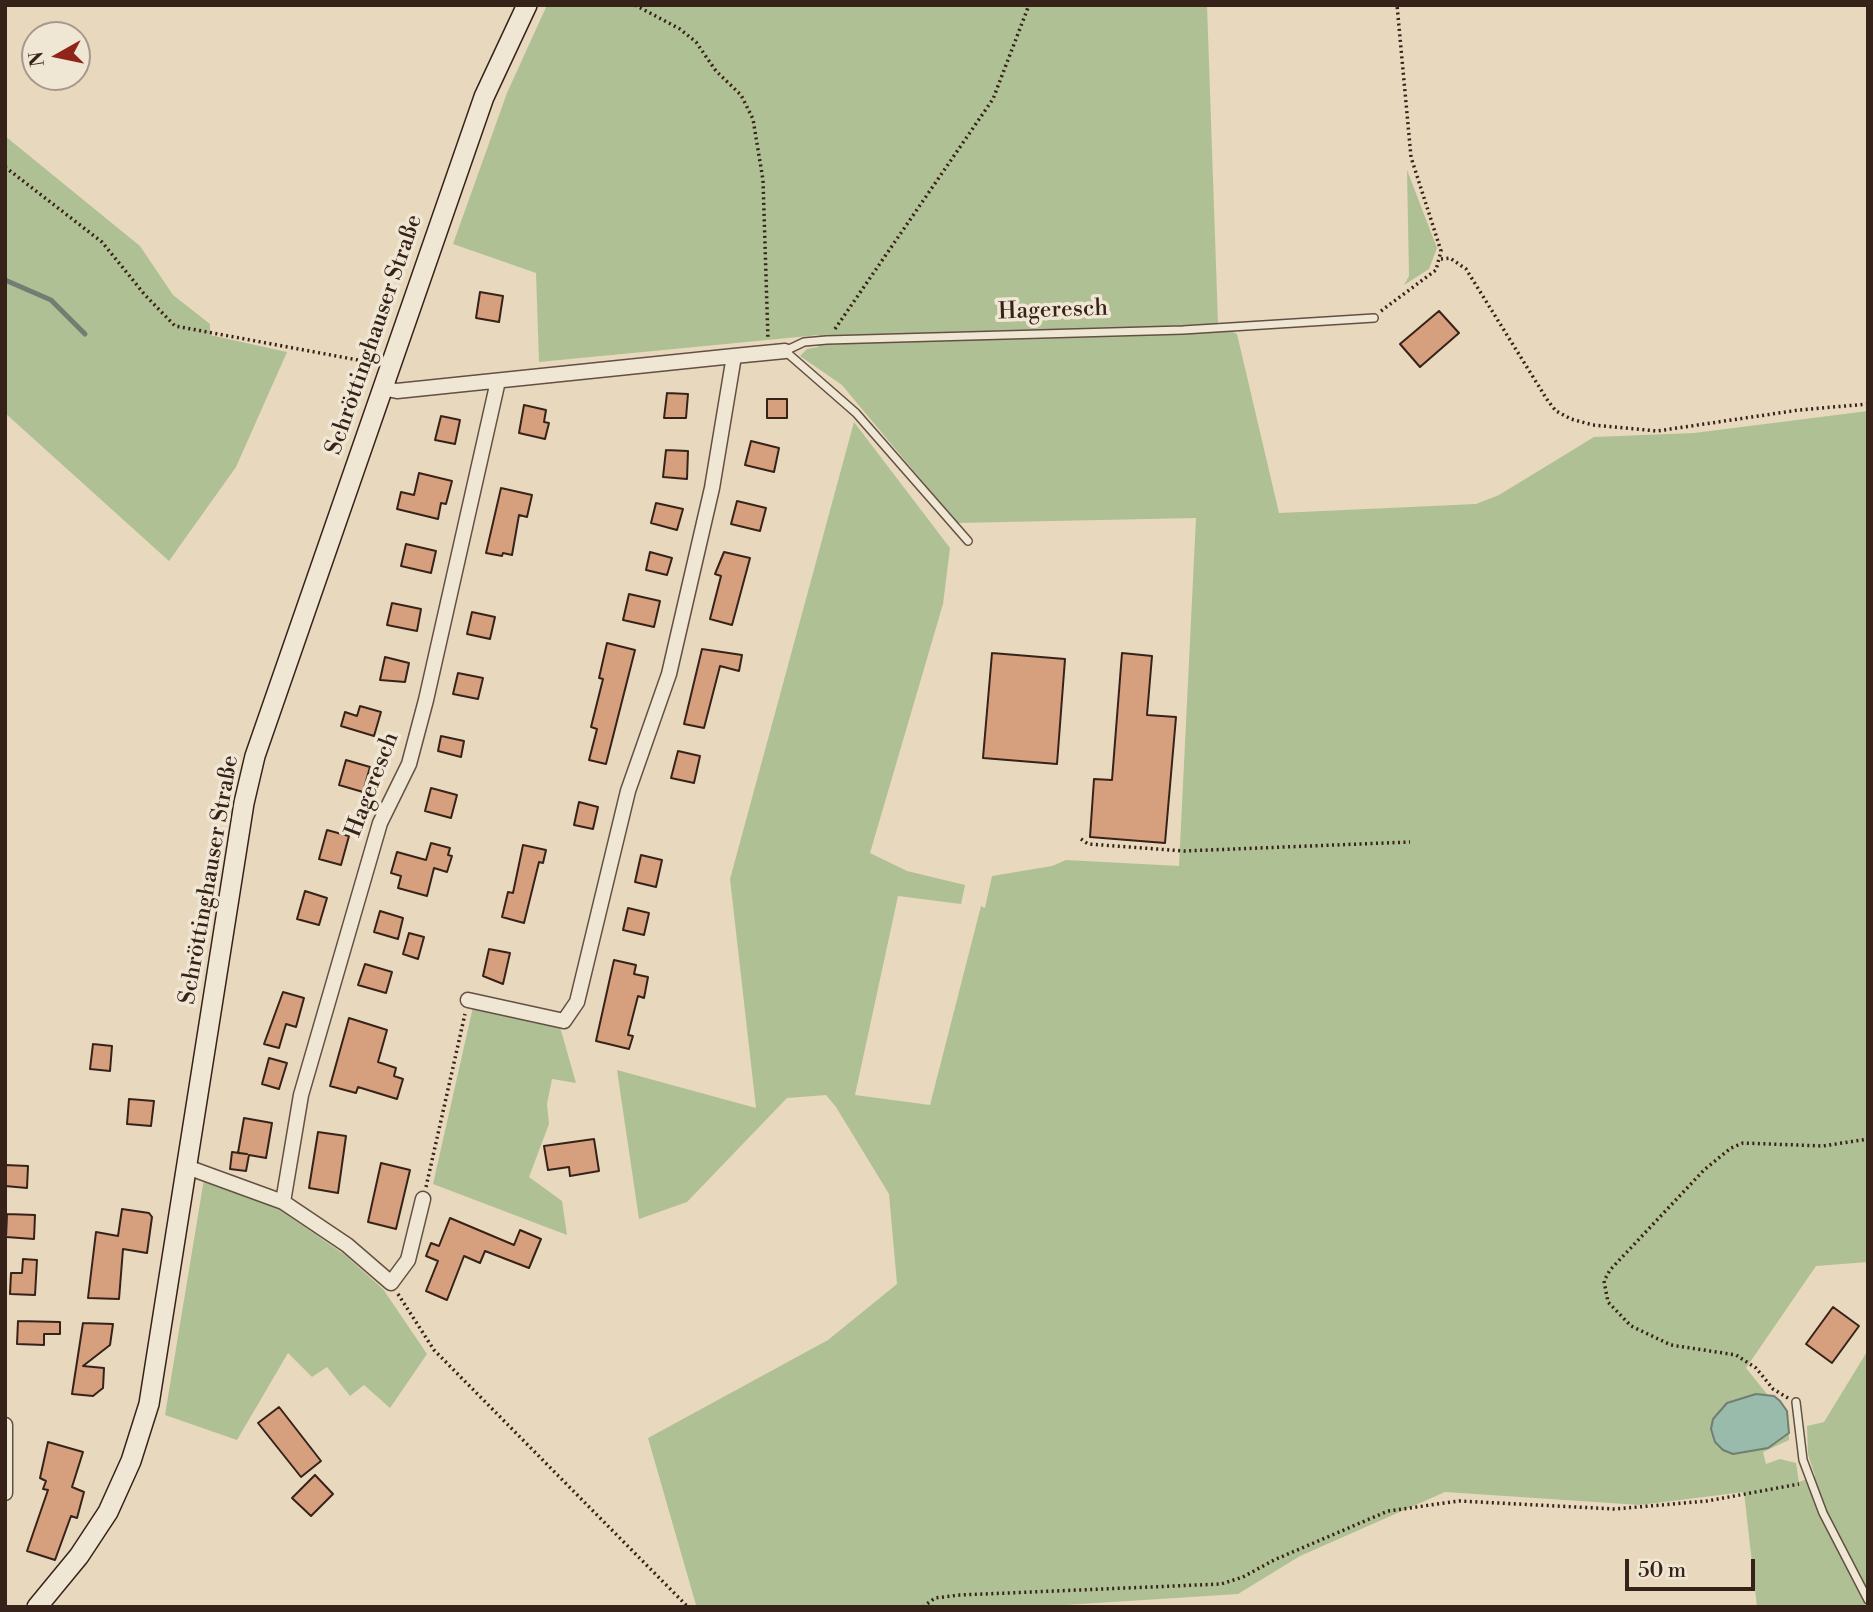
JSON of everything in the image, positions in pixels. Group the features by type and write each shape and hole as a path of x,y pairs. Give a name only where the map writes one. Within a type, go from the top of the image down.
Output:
{"main road":[{"name":"Schröttinghauser Straße","path":"37,1607 79,1556 108,1512 131,1461 149,1404 244,803 256,756 484,97 527,5"}],"street":[{"name":"Hageresch","path":"382,388 397,391 785,351"},
{"path":"468,1000 564,1021 577,1002 628,791 668,674 712,488 734,356"},
{"name":"Hageresch","path":"283,1202 301,1095 380,823 409,764 426,700 498,381"},
{"path":"187,1167 283,1202 347,1245 391,1283 408,1260 423,1199"},
{"path":"5,1425 5,1493"}],"lane":[{"name":"Hageresch","path":"785,351 804,342 827,340 1183,330 1374,317"},
{"path":"785,351 856,413 968,541"},
{"path":"1796,1402 1803,1460 1823,1513 1868,1600"}],"path":[{"path":"635,5 680,29 696,42 716,71 741,96 752,119 763,180 765,306 769,353"},
{"path":"827,340 993,99 1029,5"},
{"path":"1374,317 1392,301 1425,280 1441,259 1440,243 1410,157 1397,5"},
{"path":"5,167 102,242 145,295 175,326 390,366"},
{"path":"1441,259 1450,258 1466,269 1548,401 1571,419 1593,425 1657,431 1799,410 1868,404"},
{"path":"1080,839 1088,845 1184,851 1410,842"},
{"path":"423,1199 468,1000"},
{"path":"1796,1402 1773,1389 1756,1368 1736,1355 1671,1345 1632,1326 1608,1302 1604,1281 1610,1270 1704,1170 1731,1148 1743,1143 1823,1146 1868,1139"},
{"path":"391,1283 434,1350 688,1607"},
{"path":"923,1607 935,1598 960,1595 1221,1584 1243,1577 1274,1560 1388,1511 1459,1501 1615,1509 1707,1502 1811,1482"}],"shaded area":[{"path":"547,5 1207,5 1218,323 1237,334 1279,513 1476,504 1499,495 1594,437 1694,433 1868,411 1868,1262 1816,1266 1746,1368 1767,1394 1756,1394 1777,1443 1789,1433 1789,1440 1763,1452 1766,1464 1780,1459 1796,1463 1799,1482 1815,1476 1808,1454 1807,1426 1824,1422 1868,1350 1868,1607 1757,1607 1744,1492 1640,1505 1445,1492 1300,1556 1238,1594 1034,1607 696,1605 648,1438 828,1340 897,1284 889,1194 826,1095 787,1098 687,1202 639,1219 617,1070 756,1108 730,879 854,422 950,548 943,604 870,853 907,871 965,885 961,904 898,896 855,1095 930,1105 981,906 985,908 992,876 1052,866 1066,860 1179,866 1196,518 957,523 842,385 800,356 807,349 818,347 819,335 539,362 536,273 453,244 507,93"},
{"path":"5,136 140,246 173,295 210,324 210,335 287,352 236,467 169,561 5,413"},
{"path":"1407,170 1437,248 1429,269 1404,285 1409,276"},
{"path":"473,1007 560,1027 576,1083 552,1079 547,1104 549,1124 529,1177 562,1201 567,1235 433,1184"},
{"path":"204,1179 280,1210 345,1255 383,1289 427,1354 390,1408 364,1385 350,1396 327,1367 312,1377 288,1353 237,1440 165,1415"},
{"path":"1756,1394 1774,1396 1780,1401 1787,1411 1789,1433 1768,1448 1733,1454 1723,1450 1715,1442 1711,1429 1713,1419 1727,1403"}],"building":[{"path":"480,292 503,296 499,322 476,318"},
{"path":"1439,311 1459,333 1420,367 1400,344"},
{"path":"667,393 688,394 686,418 664,418"},
{"path":"767,399 787,399 787,418 767,418"},
{"path":"524,405 546,410 544,422 549,423 545,439 519,433"},
{"path":"441,416 460,420 455,444 435,440"},
{"path":"751,441 779,448 774,472 745,465"},
{"path":"666,450 688,451 687,479 663,477"},
{"path":"419,473 452,481 446,504 441,503 438,519 397,509 401,492 414,495"},
{"path":"501,488 532,495 527,517 519,515 512,555 503,553 502,556 486,553"},
{"path":"737,501 766,508 760,531 731,524"},
{"path":"656,503 683,509 677,530 651,523"},
{"path":"406,544 436,551 431,573 401,566"},
{"path":"650,552 672,558 667,575 646,570"},
{"path":"724,552 750,558 732,625 710,619 721,576 715,574"},
{"path":"629,594 660,601 654,627 623,620"},
{"path":"392,603 421,609 417,631 387,625"},
{"path":"472,612 495,617 490,639 467,634"},
{"path":"607,643 635,650 606,764 589,760 597,729 591,727 603,679 599,678"},
{"path":"702,649 742,655 739,671 720,666 704,728 684,724"},
{"path":"992,653 1065,659 1057,764 983,758"},
{"path":"1122,653 1152,656 1147,715 1176,717 1165,843 1090,837 1094,779 1112,780"},
{"path":"385,657 409,663 405,682 380,680"},
{"path":"458,673 483,678 478,699 453,694"},
{"path":"360,706 381,712 374,736 341,726 345,712 357,716"},
{"path":"441,736 464,741 461,757 438,751"},
{"path":"678,751 700,756 694,783 671,778"},
{"path":"346,760 370,767 363,792 339,785"},
{"path":"431,788 457,795 451,818 425,811"},
{"path":"579,802 598,807 593,829 574,825"},
{"path":"327,830 349,836 341,865 319,859"},
{"path":"431,843 450,848 448,855 452,856 447,872 434,868 427,896 398,888 401,876 391,873 397,852 426,860"},
{"path":"523,845 546,850 543,863 539,862 524,923 502,917 508,892 513,893"},
{"path":"641,855 662,860 656,887 635,882"},
{"path":"305,891 327,898 319,925 297,919"},
{"path":"628,908 649,913 644,935 623,930"},
{"path":"380,911 403,918 398,939 374,932"},
{"path":"409,933 424,937 418,959 403,954"},
{"path":"489,949 510,953 503,984 483,976"},
{"path":"614,960 636,965 634,974 648,977 644,998 638,996 628,1035 633,1036 629,1049 596,1041"},
{"path":"365,964 392,972 386,993 358,985"},
{"path":"283,992 304,998 296,1027 286,1024 279,1048 264,1044"},
{"path":"349,1018 387,1030 378,1062 396,1068 394,1076 403,1079 397,1099 358,1087 356,1093 330,1086"},
{"path":"93,1044 112,1046 110,1071 90,1069"},
{"path":"269,1058 287,1063 279,1089 262,1084"},
{"path":"129,1099 154,1101 151,1126 127,1124"},
{"path":"244,1118 272,1123 266,1158 249,1155 246,1171 230,1169 232,1152 238,1153"},
{"path":"318,1132 346,1136 338,1193 309,1188"},
{"path":"594,1139 599,1171 570,1176 569,1167 548,1170 544,1146"},
{"path":"381,1163 410,1170 396,1229 368,1222"},
{"path":"5,1165 28,1166 27,1188 5,1186"},
{"path":"122,1209 149,1213 152,1217 147,1253 123,1249 119,1299 88,1298 96,1232 118,1236"},
{"path":"7,1214 35,1215 34,1239 6,1237"},
{"path":"450,1218 514,1245 520,1230 541,1239 529,1268 485,1251 480,1263 464,1256 447,1300 426,1291 438,1261 426,1256 431,1243 439,1246"},
{"path":"23,1259 37,1260 35,1295 10,1294 11,1273 22,1273"},
{"path":"1833,1307 1859,1326 1832,1363 1806,1344"},
{"path":"18,1321 60,1322 60,1334 44,1334 44,1345 17,1344"},
{"path":"83,1323 113,1324 110,1345 83,1366 104,1368 103,1388 93,1396 72,1394"},
{"path":"279,1407 321,1461 301,1477 258,1423"},
{"path":"48,1442 83,1452 72,1487 84,1492 77,1518 71,1516 55,1560 27,1551 48,1490 43,1489 46,1481 40,1478"},
{"path":"315,1475 333,1494 311,1516 292,1498"}],"waterway":[{"path":"5,280 51,300 85,334"}]}
